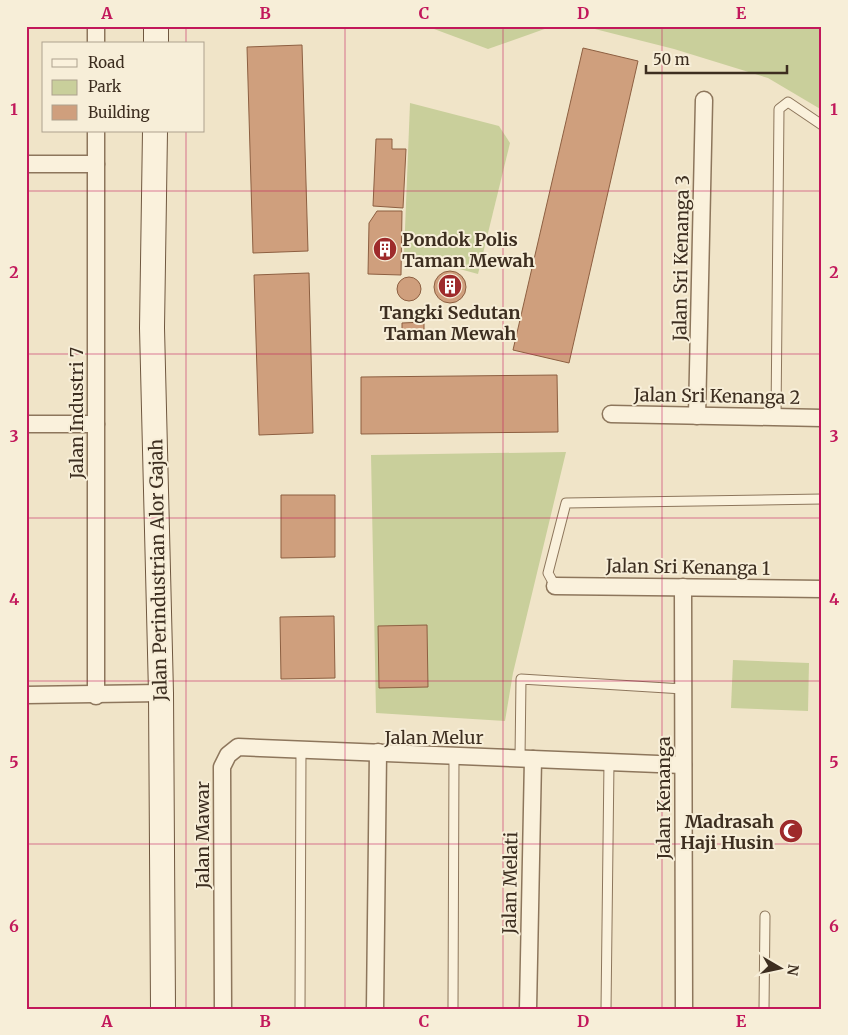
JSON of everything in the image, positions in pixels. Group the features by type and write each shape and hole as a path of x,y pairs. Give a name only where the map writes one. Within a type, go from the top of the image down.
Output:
{"street":[{"path":"96,26 96,42"},
{"path":"156,26 156,42"},
{"name":"Jalan Sri Kenanga 3","path":"697,416 704,100"},
{"name":"Jalan Industri 7","path":"96,132 96,696"},
{"name":"Jalan Perindustrian Alor Gajah","path":"155,132 152,328 161,693 163,1009"},
{"path":"26,164 96,164"},
{"name":"Jalan Sri Kenanga 2","path":"611,414 822,418"},
{"path":"26,424 96,424"},
{"name":"Jalan Sri Kenanga 1","path":"555,586 822,589"},
{"name":"Jalan Kenanga","path":"683,587 684,1009"},
{"path":"26,695 96,696 161,693"},
{"name":"Jalan Mawar","path":"223,1009 222,767 228,755 238,747 378,752"},
{"name":"Jalan Melur","path":"375,1009 378,752 683,765"},
{"name":"Jalan Melati","path":"527,759 528,1009"}],"lane":[{"path":"776,417 780,110 788,102 822,125"},
{"path":"555,586 548,573 566,503 822,499"},
{"path":"527,759 521,679 683,689"},
{"path":"300,1009 301,749"},
{"path":"452,1009 454,756"},
{"path":"606,1009 609,762"},
{"path":"764,1009 765,916"}],"green space":[{"path":"426,26 553,26 488,49"},
{"path":"583,26 822,26 822,110 768,78 674,49"},
{"path":"410,103 499,126 510,143 478,274 404,254"},
{"path":"566,452 513,673 505,721 376,713 371,455"},
{"path":"733,660 809,663 808,711 731,708"}],"building":[{"path":"302,45 308,251 253,253 247,47"},
{"path":"583,48 638,61 569,363 513,350"},
{"name":"Pondok Polis Taman Mewah","path":"376,139 392,139 392,149 406,149 403,208 373,206"},
{"name":"Pondok Polis Taman Mewah","path":"377,211 402,211 401,275 368,274 369,223"},
{"name":"Tangki Sedutan Taman Mewah","path":"450,271 456,272 461,276 465,281 465,293 461,298 456,302 450,303 444,302 439,298 435,293 434,287 435,281 439,276 444,272"},
{"path":"309,273 313,433 259,435 254,275"},
{"path":"409,277 414,278 420,284 420,294 414,300 409,301 404,300 398,294 397,289 398,284 404,278"},
{"path":"424,322 424,339 402,339 402,323"},
{"path":"557,375 558,432 361,434 361,377"},
{"path":"281,495 335,495 335,557 281,558"},
{"path":"334,616 335,678 281,679 280,617"},
{"path":"427,625 428,687 379,688 378,626"}],"place":[{"name":"Pondok Polis Taman Mewah","path":"385,249"},
{"name":"Tangki Sedutan Taman Mewah","path":"450,286"},
{"name":"Madrasah Haji Husin","path":"791,831"}]}
